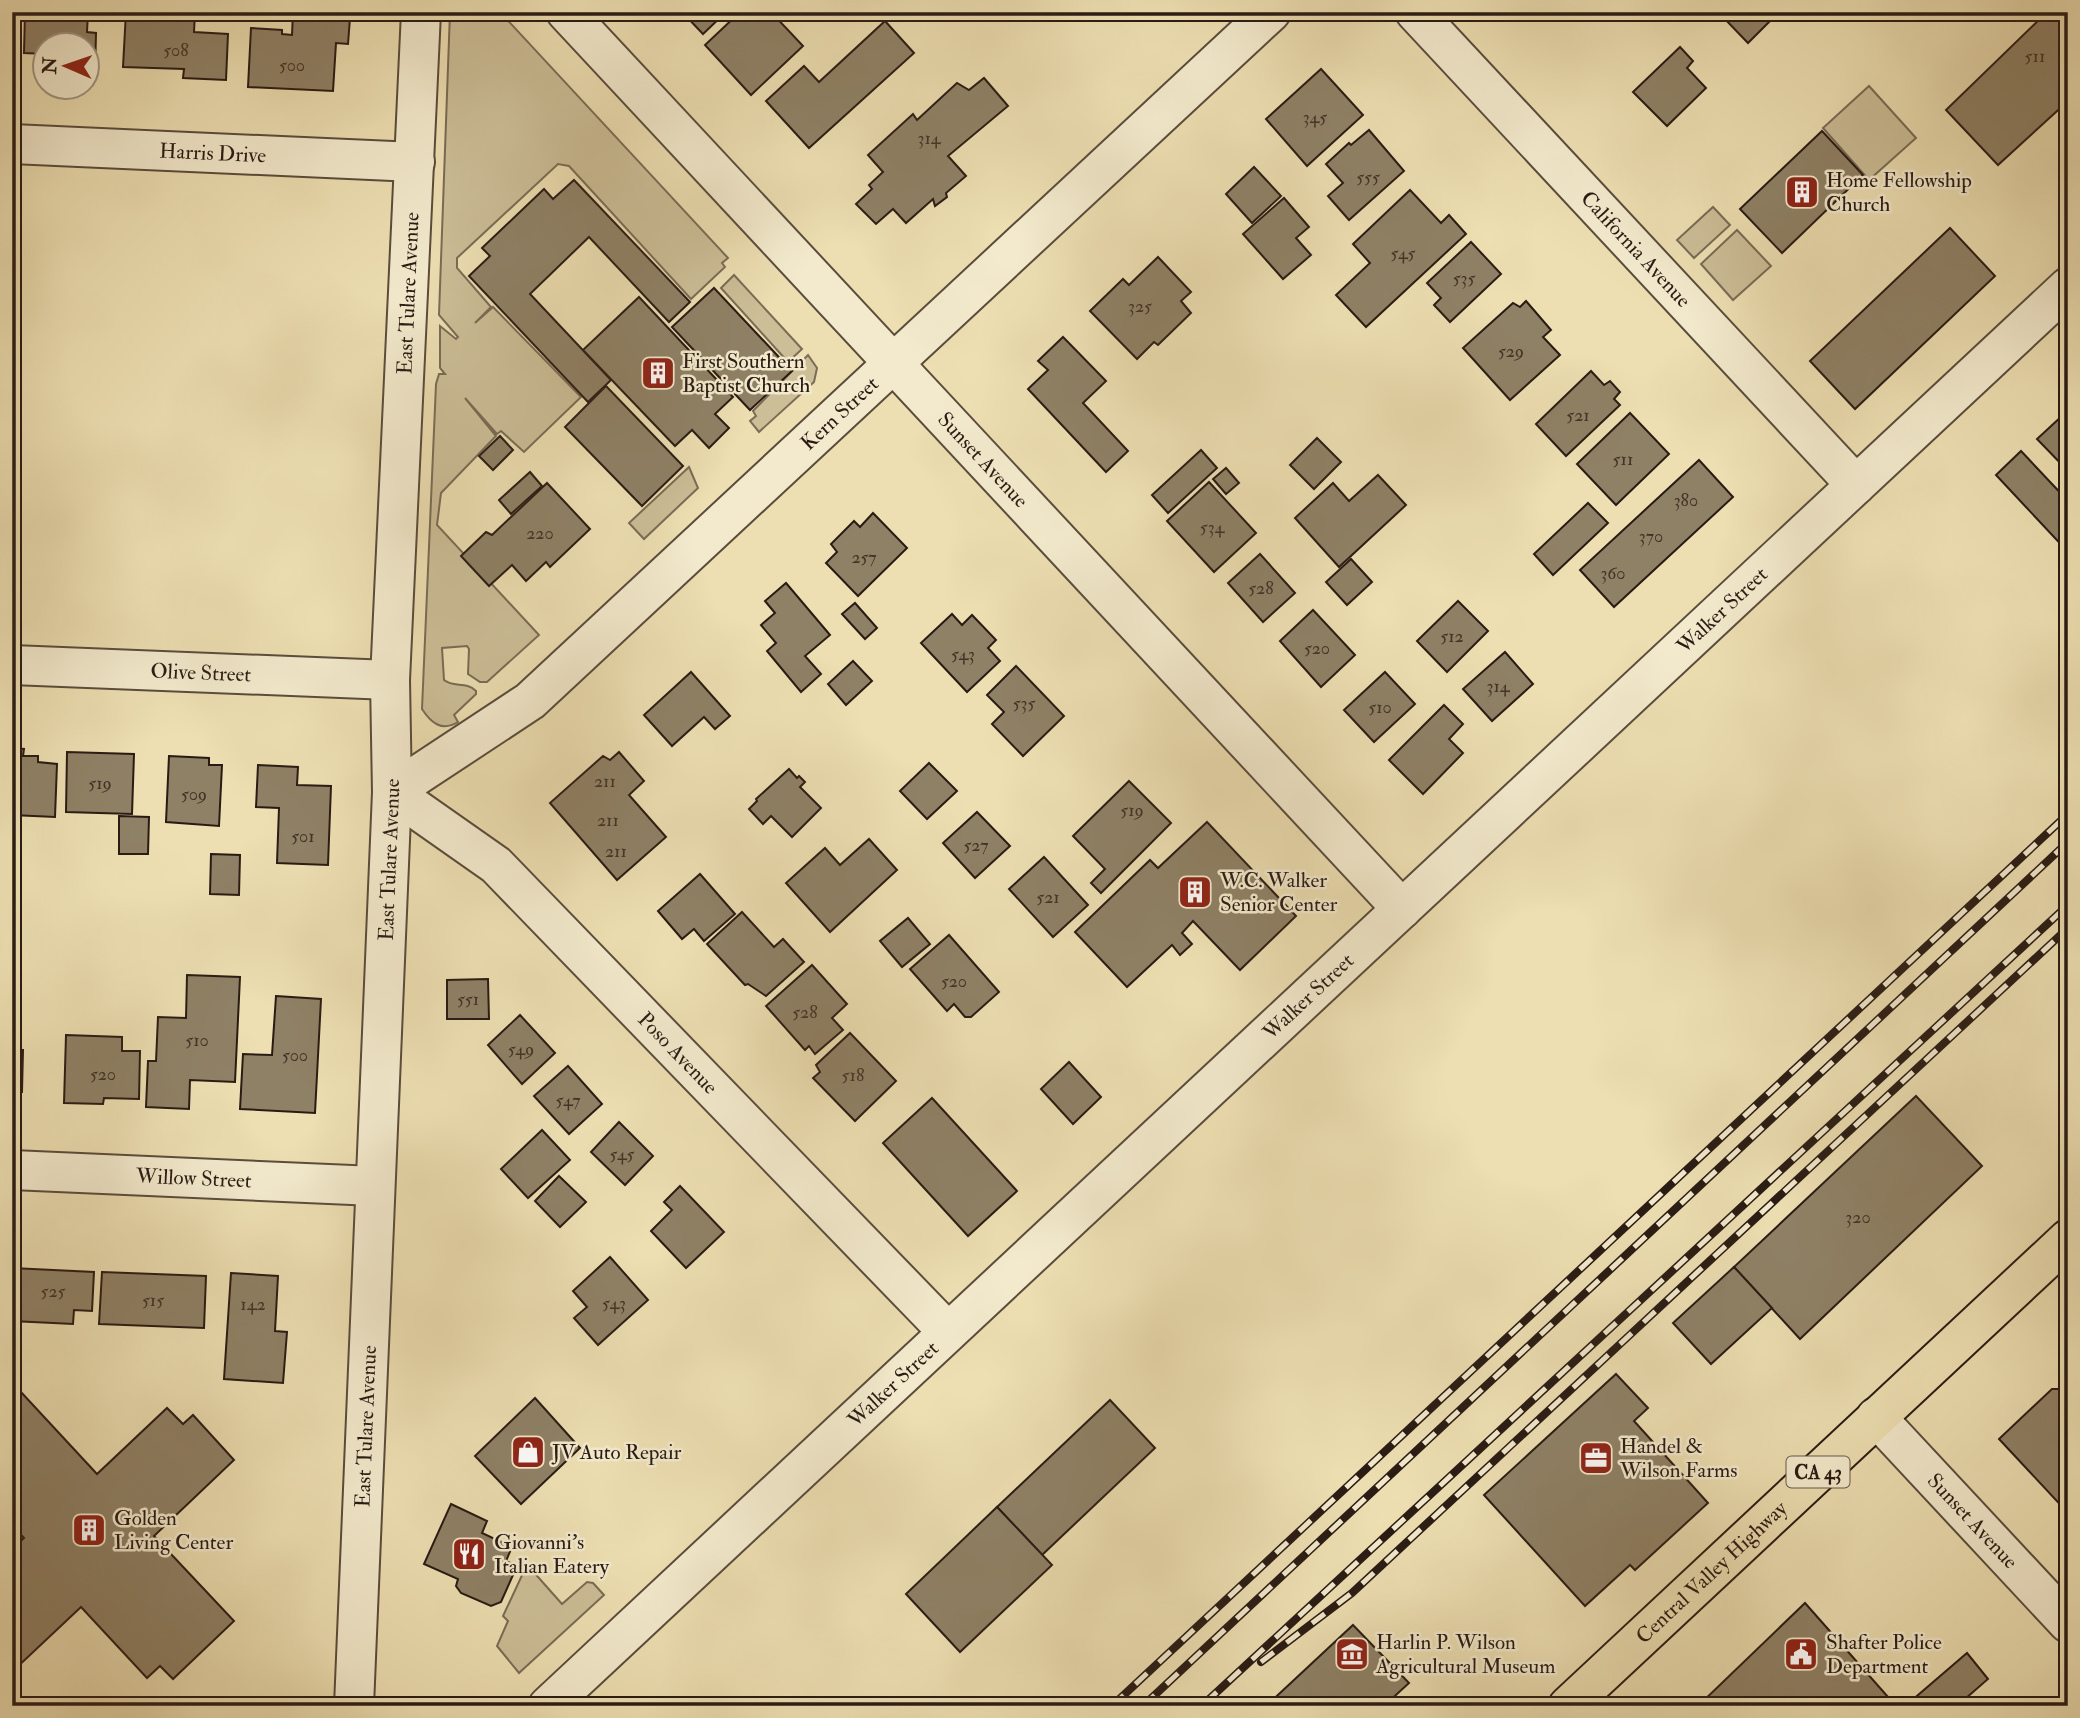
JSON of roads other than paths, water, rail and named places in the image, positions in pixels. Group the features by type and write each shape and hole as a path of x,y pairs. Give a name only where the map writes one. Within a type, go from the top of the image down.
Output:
{"main road":[{"name":"Central Valley Highway","path":"1568,1706 2068,1238"}],"street":[{"name":"East Tulare Avenue","path":"354,1706 392,792 390,680 421,12"},
{"name":"Sunset Avenue","path":"566,12 1402,909"},
{"name":"Kern Street","path":"392,792 530,701 1271,12"},
{"name":"California Avenue","path":"1415,12 1856,485"},
{"name":"Harris Drive","path":"12,144 415,162"},
{"name":"Walker Street","path":"548,1706 2068,287"},
{"name":"Olive Street","path":"12,665 390,680"},
{"name":"Poso Avenue","path":"392,792 496,865 948,1332"},
{"name":"Willow Street","path":"12,1170 375,1186"},
{"name":"Sunset Avenue","path":"1876,1417 2068,1623"}],"railway":[{"path":"1112,1706 2068,814"},
{"path":"1143,1706 2068,842"},
{"path":"1205,1703 2068,905"},
{"path":"1261,1662 1352,1593 2068,928"}],"place":[{"name":"Home Fellowship Church","path":"1802,192"},
{"name":"First Southern Baptist Church","path":"658,373"},
{"name":"W.C. Walker Senior Center","path":"1195,892"},
{"name":"JV Auto Repair","path":"528,1452"},
{"name":"Handel & Wilson Farms","path":"1596,1458"},
{"name":"Golden Living Center","path":"89,1530"},
{"name":"Giovanni's Italian Eatery","path":"469,1554"},
{"name":"Harlin P. Wilson Agricultural Museum","path":"1352,1654"},
{"name":"Shafter Police Department","path":"1801,1654"}]}
